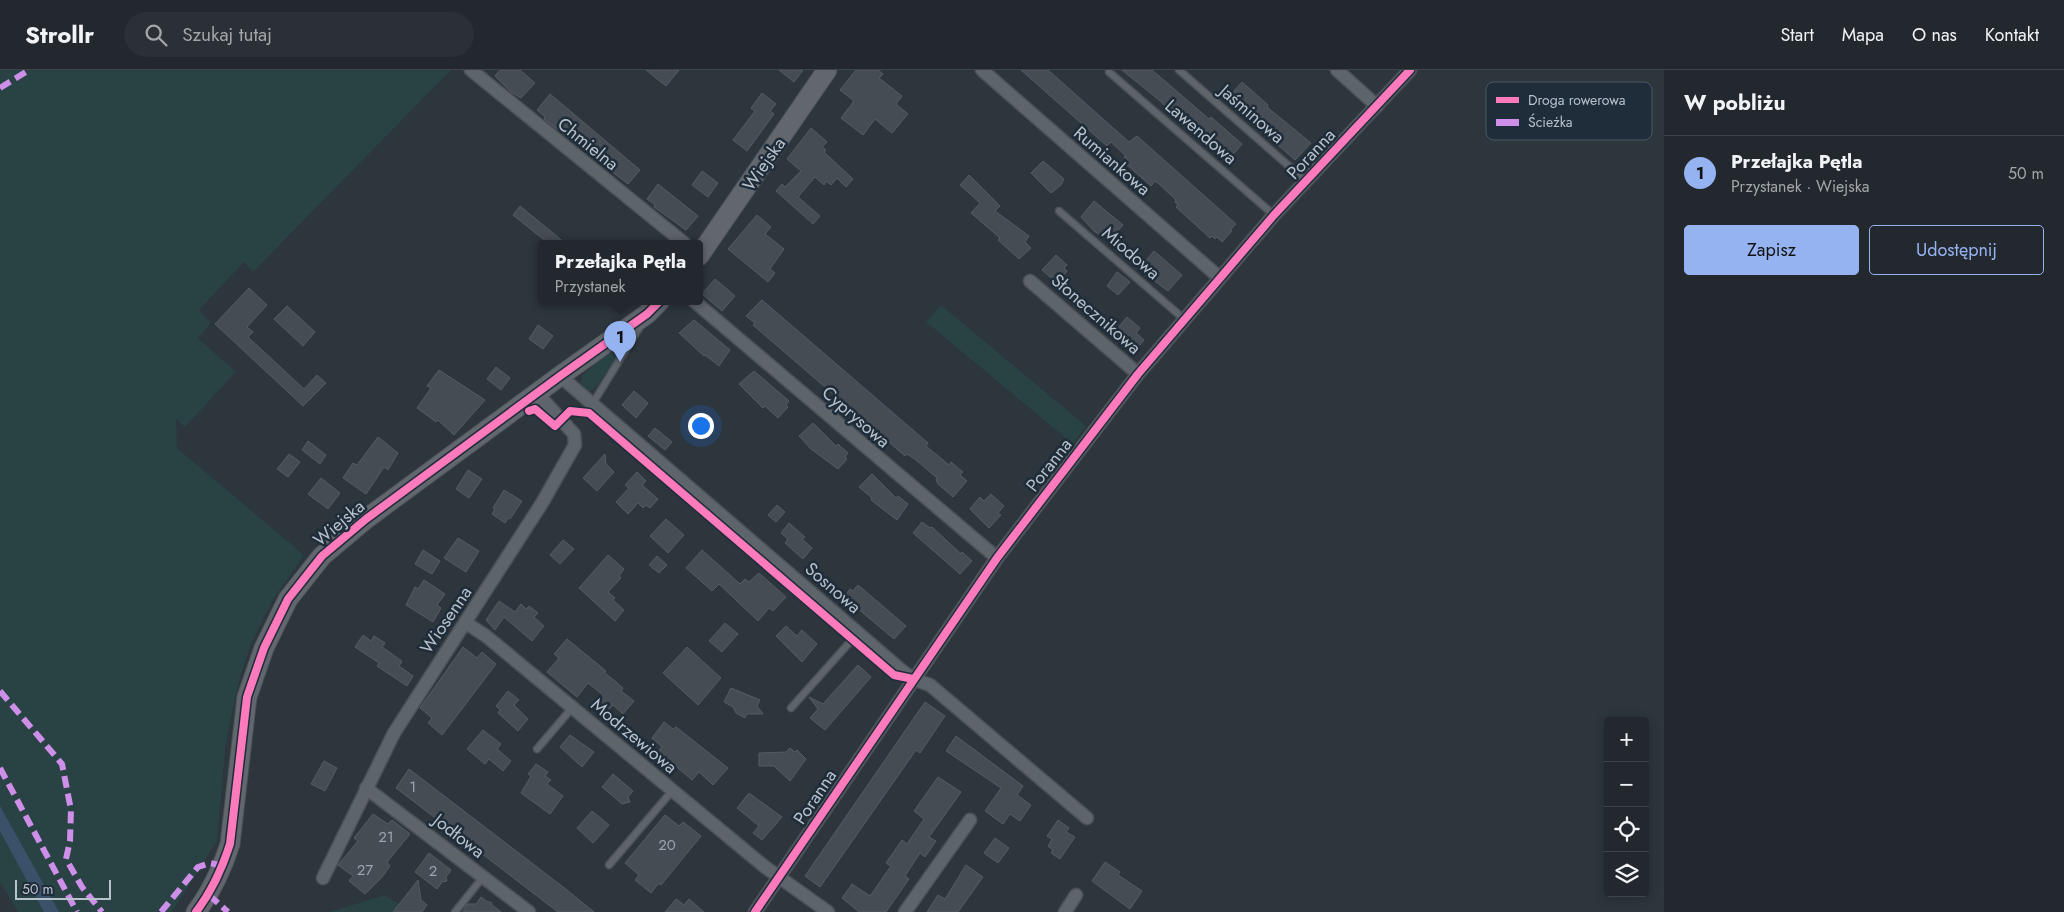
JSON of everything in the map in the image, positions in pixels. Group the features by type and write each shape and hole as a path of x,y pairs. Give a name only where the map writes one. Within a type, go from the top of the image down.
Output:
{"street":[{"name":"Chmielna","path":"471,70 680,240"},
{"name":"Wiejska","path":"703,249 828,70"},
{"name":"Rumiankowa","path":"982,70 1220,278"},
{"path":"1337,70 1377,106"},
{"name":"Poranna","path":"755,912 997,558 1138,374 1274,215 1410,70"},
{"name":"Słonecznikowa","path":"1030,281 1138,374"},
{"name":"Wiejska","path":"196,912 213,888 224,866 230,844 247,697 264,648 288,599 322,556 366,519 647,314 656,305"},
{"name":"Cyprysowa","path":"699,305 997,558"},
{"name":"Sosnowa","path":"560,376 858,633 913,679 930,685 1088,818"},
{"name":"Wiosenna","path":"323,878 394,733 542,503 575,446 574,434 537,393"},
{"name":"Modrzewiowa","path":"466,623 486,636 779,877"},
{"name":"Jodłowa","path":"366,788 529,912"},
{"path":"905,912 970,820"},
{"path":"779,877 828,912"},
{"path":"1065,912 1076,895"}],"lane":[{"name":"Jaśminowa","path":"1179,70 1306,181"},
{"name":"Lawendowa","path":"1109,72 1274,215"},
{"name":"Miodowa","path":"1059,211 1184,318"},
{"path":"593,403 647,314"},
{"path":"791,708 858,633"},
{"path":"537,749 572,708"},
{"path":"609,865 672,790"},
{"path":"455,912 483,876"}],"green space":[{"path":"0,70 451,70 253,272 244,262 199,310 211,323 198,338 236,372 185,427 176,419 177,448 304,555 271,603 251,644 239,681 226,742 217,841 172,912 18,912 0,882"},
{"path":"941,305 1086,426 1073,444 926,322"},
{"path":"624,339 628,341 597,386 590,391 585,389 581,382 582,375"},
{"path":"384,895 412,912 330,912"}],"water":[{"path":"0,806 59,912 44,912 0,831"}],"building":[{"path":"500,70 520,70 535,83 521,98 511,92 495,76"},
{"path":"646,70 679,70 666,86"},
{"path":"779,70 803,70 794,82"},
{"path":"856,70 878,70 883,74 879,78 902,96 896,104 908,114 892,133 875,119 863,135 841,118 854,101 840,90"},
{"path":"1021,70 1048,70 1129,142 1137,136 1236,224 1230,230 1232,231 1222,242 1217,237 1215,239 1212,236 1210,238 1176,207 1178,205 1175,202 1176,200 1159,184 1155,181 1151,186 1125,163 1128,160 1124,157 1126,156 1111,142 1107,146"},
{"path":"1122,70 1152,70 1209,119 1211,117 1242,144 1231,157 1186,121 1184,123 1175,117 1159,100"},
{"path":"1242,82 1268,105 1267,107 1311,143 1295,160 1270,138 1275,132 1258,117 1253,123 1226,100"},
{"path":"762,93 776,104 770,111 774,114 747,151 733,140 755,111 751,108"},
{"path":"550,94 640,170 628,184 544,119 545,117 537,110"},
{"path":"811,128 827,142 822,147 826,150 824,152 853,179 846,187 837,178 831,185 826,181 824,185 815,177 798,197 820,216 813,224 776,191 782,184 785,187 801,171 787,159"},
{"path":"1043,161 1064,179 1061,185 1051,193 1031,173"},
{"path":"702,171 718,183 708,197 692,185"},
{"path":"969,175 1000,206 995,211 1029,236 1025,242 1031,248 1019,259 998,240 1000,238 971,213 980,203 960,185"},
{"path":"658,184 698,216 686,230 654,207 655,205 647,199"},
{"path":"1094,201 1123,225 1109,241 1094,231 1081,217"},
{"path":"520,206 561,240 544,240 513,215"},
{"path":"757,215 771,227 765,234 784,249 770,269 775,273 768,282 728,249"},
{"path":"1154,251 1182,275 1168,291 1139,269"},
{"path":"1056,255 1067,265 1064,268 1067,271 1057,283 1042,270"},
{"path":"1117,272 1130,282 1118,295 1107,286"},
{"path":"715,279 735,296 722,311 703,293"},
{"path":"249,288 267,305 247,327 253,332 248,337 304,389 317,375 326,383 303,406 215,324"},
{"path":"762,300 928,443 926,446 949,465 951,462 963,472 960,475 967,481 953,497 938,484 937,478 916,460 907,454 905,456 753,325 755,323 746,316"},
{"path":"287,306 315,332 303,346 274,319"},
{"path":"1127,317 1140,328 1136,333 1144,340 1135,351 1112,335"},
{"path":"694,320 730,350 719,366 704,356 679,333"},
{"path":"538,325 553,336 543,349 529,339"},
{"path":"496,367 510,378 501,390 487,379"},
{"path":"439,370 485,400 454,435 438,420 436,422 417,408 431,388 427,386"},
{"path":"754,371 789,401 786,405 788,407 778,418 765,406 763,408 739,384"},
{"path":"634,391 648,403 636,418 622,405"},
{"path":"813,423 836,446 838,444 848,453 845,457 847,459 838,469 811,449 799,436"},
{"path":"655,428 672,442 665,450 648,436"},
{"path":"378,437 398,453 388,470 384,467 366,494 343,478 353,463 357,465"},
{"path":"308,441 326,455 320,464 302,450"},
{"path":"289,454 300,462 288,477 277,469"},
{"path":"605,454 606,464 614,472 597,491 583,478"},
{"path":"468,470 482,479 469,498 456,489"},
{"path":"637,472 646,481 642,485 658,499 650,508 646,505 643,508 638,503 628,514 616,502 629,488 625,485"},
{"path":"872,474 896,498 898,496 908,504 897,520 871,500 872,498 859,487"},
{"path":"321,478 340,493 328,509 308,494"},
{"path":"504,490 522,501 510,519 508,518 505,523 492,514 495,509 493,508"},
{"path":"991,494 1004,506 998,513 1001,515 989,528 970,509 980,497 984,501"},
{"path":"777,505 785,512 776,522 768,515"},
{"path":"666,519 684,535 668,553 650,536"},
{"path":"922,522 930,528 932,527 961,554 962,552 972,561 960,574 913,533"},
{"path":"789,523 805,537 802,539 812,548 803,559 785,543 788,539 781,533"},
{"path":"458,538 479,551 466,572 444,558"},
{"path":"563,540 574,549 560,564 550,555"},
{"path":"423,550 440,561 432,574 415,564"},
{"path":"702,550 740,584 745,579 749,582 759,573 786,597 773,611 769,608 758,621 719,584 712,591 686,568"},
{"path":"608,555 624,569 619,576 621,578 608,592 615,598 613,600 624,610 615,621 579,588"},
{"path":"657,556 667,565 659,573 649,565"},
{"path":"424,580 445,594 437,605 441,608 433,622 406,605 415,587 418,589"},
{"path":"858,585 906,626 894,639 844,597 850,589 853,591"},
{"path":"499,601 515,612 521,604 526,609 529,606 538,613 534,617 544,626 532,641 504,617 495,630 486,620"},
{"path":"725,623 738,634 722,652 709,641"},
{"path":"786,626 797,636 802,630 817,644 802,662 776,636"},
{"path":"363,635 371,641 374,636 385,643 382,647 402,661 399,666 413,676 407,686 377,666 379,663 355,647"},
{"path":"567,639 606,671 604,672 623,688 621,691 634,701 623,714 613,705 609,709 599,700 603,695 588,683 577,697 547,672 559,658 554,654"},
{"path":"463,647 477,658 482,652 496,664 442,735 428,723 432,718 420,708"},
{"path":"687,647 721,678 698,705 663,673"},
{"path":"858,665 871,677 825,730 810,718 818,709 809,697 823,704"},
{"path":"731,688 760,700 757,706 763,714 747,714 745,718 736,713 733,707 724,702"},
{"path":"508,691 519,700 514,705 528,719 518,731 498,713 500,710 496,706"},
{"path":"925,702 945,716 920,753 916,750 820,887 805,876"},
{"path":"664,722 673,729 676,727 728,768 713,785 699,772 692,780 658,751 662,747 652,738"},
{"path":"483,730 501,744 497,749 511,761 503,771 489,759 485,764 467,749"},
{"path":"570,735 594,752 582,767 560,747"},
{"path":"956,736 1023,786 1017,795 1031,805 1020,821 1010,814 1003,824 985,811 1001,788 946,751"},
{"path":"790,748 795,752 797,750 806,759 790,781 774,766 759,766 759,753 786,752"},
{"path":"324,761 337,768 325,791 311,784"},
{"path":"536,764 548,772 545,776 551,780 547,784 563,796 550,814 521,793 531,776 528,774"},
{"path":"409,769 594,912 558,912 396,788"},
{"path":"613,774 633,791 628,797 630,802 622,804 602,787"},
{"path":"938,777 961,792 929,837 936,841 925,857 920,853 905,876 909,879 886,912 859,912 842,898 852,884 870,896 891,866 886,863 902,840 907,844 924,819 914,811"},
{"path":"749,793 782,817 762,840 753,833 759,826 737,808"},
{"path":"592,811 609,825 593,843 577,828"},
{"path":"373,814 388,824 392,820 410,834 387,862 390,866 383,876 365,894 349,881 353,876 338,865 358,841 354,838"},
{"path":"665,815 679,826 683,822 701,836 661,885 659,883 651,893 635,880 639,875 625,863"},
{"path":"1058,820 1069,828 1066,832 1075,837 1060,859 1051,853 1053,850 1048,846 1052,839 1047,836"},
{"path":"995,838 1009,848 998,863 984,853"},
{"path":"429,853 451,870 446,877 447,881 442,882 437,889 415,872"},
{"path":"1105,862 1120,872 1118,875 1142,891 1130,909 1092,881"},
{"path":"966,865 983,877 958,912 927,912 938,895 945,899"},
{"path":"418,880 421,900 427,905 422,912 393,912"},
{"path":"481,897 491,902 501,912 463,912 467,904 476,904"},
{"path":"676,899 684,905 689,899 704,912 665,912"}],"marked path":[{"path":"0,88 29,70"},
{"path":"0,691 62,764 71,810 70,841 66,859 82,887 102,912"},
{"path":"0,768 77,912"},
{"path":"161,912 198,867 210,863 224,866"},
{"path":"209,895 228,912"}],"cycle path":[{"path":"755,912 997,558 1138,374 1274,215 1410,70"},
{"path":"196,912 216,880 230,844 247,697 264,648 288,599 322,556 366,519 647,314 656,305"},
{"path":"529,411 535,409 555,426 570,411 589,413 894,675 913,679"}],"place":[{"name":"Przełajka Pętla","path":"620,362"}]}
